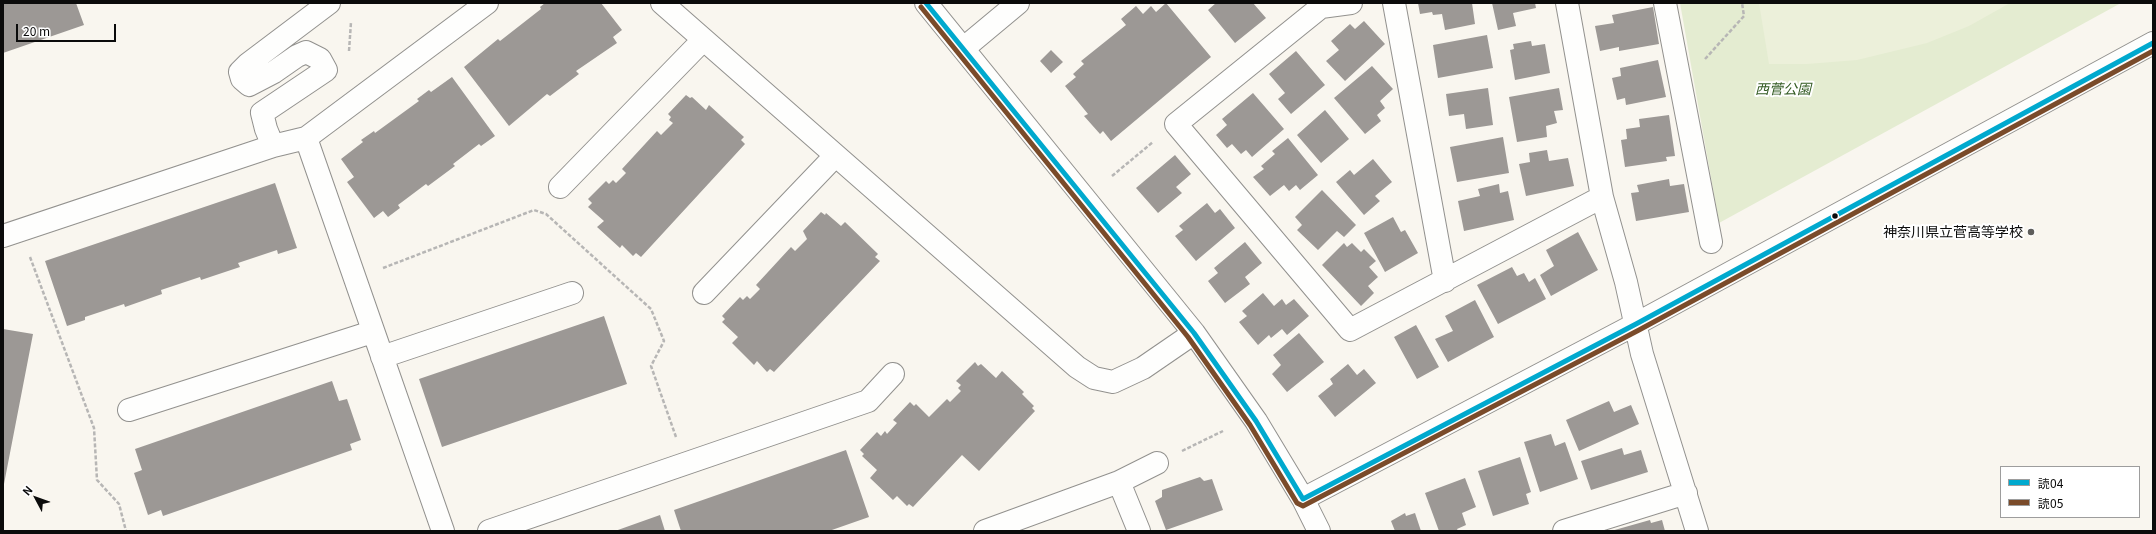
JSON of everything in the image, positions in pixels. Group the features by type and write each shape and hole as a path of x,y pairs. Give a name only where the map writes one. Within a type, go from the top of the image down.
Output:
{"street":[{"path":"273,146 266,129 262,113 326,70 320,59 306,52 297,56 274,72 249,85 242,79 240,72 248,64 329,3"},
{"path":"3,236 273,146 306,138 487,3"},
{"path":"662,3 1077,367 1094,378 1113,382 1137,371 1194,333"},
{"path":"926,3 1194,333 1256,421 1303,499 1319,531"},
{"path":"964,48 1018,3"},
{"path":"1351,3 1321,7 1176,124 1350,330 1602,197"},
{"path":"1394,3 1445,281"},
{"path":"1567,3 1602,197 1636,324 1642,354 1697,531"},
{"path":"1665,3 1680,88 1711,242"},
{"path":"560,187 703,40"},
{"path":"1303,499 1636,324 2153,43"},
{"path":"306,138 372,332 382,357 438,530"},
{"path":"704,293 835,156"},
{"path":"382,357 572,293"},
{"path":"129,410 372,332"},
{"path":"489,531 868,401 893,374"},
{"path":"985,531 1119,482 1157,464"},
{"path":"1119,482 1139,531"},
{"path":"1564,531 1686,493"}],"path":[{"path":"1680,88 1744,16 1742,3"},
{"path":"326,70 349,58 351,19"},
{"path":"1112,176 1176,124"},
{"path":"29,255 94,428 97,480 119,504 126,531"},
{"path":"1157,464 1223,431"}],"green space":[{"name":"西菅公園","path":"1680,3 2121,3 1719,223"},
{"path":"1759,3 2010,3 1969,26 1927,43 1857,60 1807,64 1769,64"}],"building":[{"path":"3,3 76,3 84,25 3,53"},
{"path":"545,3 601,3 622,30 613,37 617,43 576,71 579,74 550,96 547,94 509,126 464,67 498,39 500,41 541,9 540,7"},
{"path":"1166,3 1211,57 1111,141 1103,131 1100,134 1084,116 1088,114 1065,86 1076,77 1073,74 1084,64 1081,61 1126,25 1121,19 1136,6 1143,14 1151,6 1156,12"},
{"path":"1216,3 1253,3 1266,18 1235,43 1208,10"},
{"path":"1418,3 1472,3 1475,24 1445,30 1442,14 1433,15 1432,12 1420,14"},
{"path":"1492,3 1535,3 1536,8 1513,13 1516,26 1498,30"},
{"path":"1653,7 1659,44 1619,51 1619,47 1600,51 1595,26 1614,23 1612,15"},
{"path":"1364,21 1385,44 1345,81 1326,61 1339,50 1331,41 1350,24 1355,29"},
{"path":"1487,35 1493,68 1438,78 1433,45"},
{"path":"1531,41 1532,46 1545,44 1550,73 1515,80 1510,50 1514,49 1513,44"},
{"path":"1051,50 1063,62 1051,73 1040,61"},
{"path":"1296,51 1325,85 1291,114 1278,99 1285,93 1269,74"},
{"path":"1658,60 1666,97 1626,105 1625,98 1617,100 1612,78 1621,76 1620,68"},
{"path":"1372,66 1393,89 1380,101 1385,108 1377,115 1381,121 1365,134 1334,98"},
{"path":"452,77 495,136 481,146 479,144 453,164 455,166 428,186 426,184 398,205 400,208 388,217 383,211 374,218 347,182 354,177 341,159 363,142 361,140 374,131 375,133 419,101 417,99 429,90 431,92"},
{"path":"1488,88 1493,125 1466,129 1464,114 1449,116 1446,94"},
{"path":"1559,88 1563,110 1554,111 1557,123 1546,126 1547,137 1517,142 1509,97"},
{"path":"1253,93 1284,129 1252,157 1246,150 1241,154 1232,144 1227,148 1216,135 1227,125 1222,119"},
{"path":"686,95 690,98 692,97 706,110 709,105 744,137 741,140 745,144 641,257 636,253 633,256 622,245 620,248 597,227 604,221 588,207 592,203 588,199 606,181 609,184 613,180 616,183 626,173 622,169 657,131 661,135 673,123 669,120 671,117 668,114"},
{"path":"1325,110 1349,139 1321,163 1297,135"},
{"path":"1669,115 1675,156 1666,157 1667,161 1625,167 1621,140 1627,139 1626,129 1640,127 1639,119"},
{"path":"1503,137 1509,173 1457,182 1450,147"},
{"path":"1288,138 1318,175 1300,190 1296,185 1289,191 1284,185 1270,196 1253,177 1264,169 1261,166 1275,154 1272,151"},
{"path":"1547,150 1549,161 1568,158 1574,186 1526,196 1519,164 1530,162 1529,153"},
{"path":"1175,155 1191,174 1176,187 1182,193 1158,213 1136,188"},
{"path":"1373,159 1392,182 1375,196 1380,201 1364,215 1336,182 1350,170 1354,175"},
{"path":"1669,179 1670,186 1684,184 1689,212 1636,221 1631,193 1639,192 1637,185"},
{"path":"275,183 297,248 278,254 277,250 238,263 240,267 201,280 200,277 161,290 162,294 125,307 124,304 85,317 85,320 67,326 45,261"},
{"path":"1499,184 1500,193 1508,191 1514,220 1464,231 1458,201 1480,196 1478,189"},
{"path":"1322,190 1356,225 1344,237 1337,231 1318,250 1297,230 1302,225 1295,217"},
{"path":"1207,203 1215,213 1220,209 1235,228 1196,261 1175,236 1183,230 1179,226"},
{"path":"821,212 825,215 826,213 841,226 845,222 878,254 875,257 880,261 774,372 770,369 767,372 757,361 754,365 732,343 738,337 722,322 725,319 722,316 740,297 743,300 747,296 750,299 760,289 756,285 791,247 795,251 807,239 803,231"},
{"path":"1393,217 1401,232 1405,230 1418,253 1385,272 1364,233"},
{"path":"1578,232 1598,270 1551,296 1540,275 1554,266 1546,250"},
{"path":"1245,242 1262,263 1245,277 1250,284 1225,303 1208,281 1218,273 1214,268"},
{"path":"1344,243 1347,247 1352,243 1361,252 1364,249 1376,261 1369,267 1378,277 1368,286 1374,293 1361,306 1322,265"},
{"path":"1512,267 1517,276 1524,273 1529,282 1535,278 1546,299 1498,324 1477,285"},
{"path":"1263,293 1274,306 1282,299 1286,305 1294,299 1309,316 1287,335 1282,329 1271,338 1269,335 1258,345 1239,322 1247,316 1242,311"},
{"path":"1475,300 1494,337 1448,362 1435,339 1453,331 1445,316"},
{"path":"604,316 627,384 442,447 419,379"},
{"path":"1416,325 1439,367 1417,379 1394,337"},
{"path":"3,329 33,334 4,484 3,484"},
{"path":"1299,333 1324,362 1287,392 1272,374 1281,365 1273,355"},
{"path":"975,362 978,366 981,364 996,378 1002,371 1024,392 1022,394 1034,406 1032,408 1035,411 979,471 962,455 913,507 909,504 907,506 897,496 893,500 870,478 877,470 862,456 864,454 860,450 877,432 881,436 885,431 887,434 897,423 893,420 910,402 914,406 916,404 929,417 947,399 950,402 961,391 958,388 961,385 956,381"},
{"path":"1348,364 1357,375 1364,369 1376,383 1335,417 1318,396 1333,384 1330,379"},
{"path":"332,381 339,401 347,399 361,440 350,444 352,450 163,516 161,510 148,515 134,473 142,470 135,449"},
{"path":"1609,401 1614,412 1631,405 1639,424 1579,451 1566,420"},
{"path":"1551,434 1555,446 1565,442 1578,479 1540,492 1524,442"},
{"path":"1622,448 1624,455 1641,450 1648,472 1591,490 1581,461"},
{"path":"846,450 869,517 829,531 681,531 674,510"},
{"path":"1520,457 1531,492 1526,494 1529,504 1493,516 1478,471"},
{"path":"1200,477 1204,481 1212,479 1223,510 1166,530 1155,501 1162,497 1162,490"},
{"path":"1465,478 1476,507 1462,513 1466,525 1457,529 1458,531 1439,531 1425,493"},
{"path":"1405,513 1406,516 1415,513 1421,531 1395,531 1391,521"},
{"path":"660,515 665,531 615,531"},
{"path":"1650,520 1651,523 1662,520 1665,531 1611,531"}],"transit line":[{"name":"読04","path":"926,3 1194,333 1256,421 1303,499 1636,324 2153,43"},
{"name":"読05","path":"921,7 1188,337 1250,425 1297,503 1303,506 1639,330 2153,51"}],"place":[{"name":"神奈川県立菅高等学校","path":"2031,232"}]}
